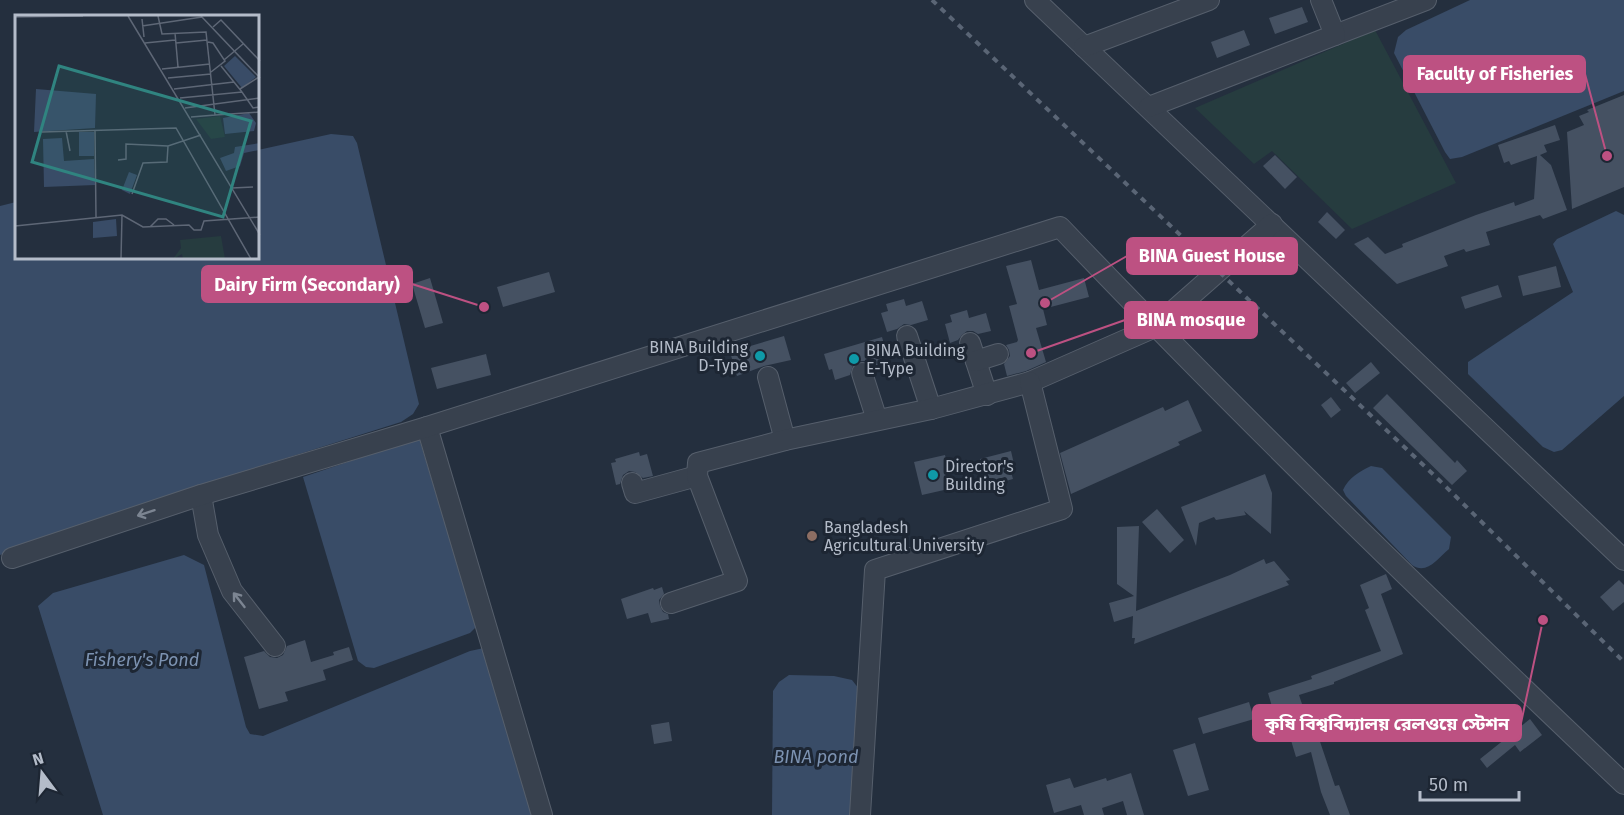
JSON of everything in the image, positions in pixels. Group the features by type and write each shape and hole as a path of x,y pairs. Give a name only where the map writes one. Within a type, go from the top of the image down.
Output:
{"street":[{"path":"1035,0 1624,560"},
{"path":"1084,46 1209,0"},
{"path":"1321,0 1335,35"},
{"path":"1149,107 1426,0"},
{"path":"671,603 737,581 697,476 698,463 785,440 931,409 1030,382 1155,327 1272,224"},
{"path":"12,558 201,495 427,427 1060,227 1155,327 1491,657 1624,784"},
{"path":"907,336 931,409"},
{"path":"987,395 973,352 998,354"},
{"path":"862,373 877,420"},
{"path":"768,377 785,440"},
{"path":"860,815 875,570 1062,509 1030,382"},
{"path":"427,427 542,815"},
{"path":"632,483 635,493 697,476"},
{"path":"201,495 208,535 232,591 274,646"}],"green space":[{"path":"1375,30 1456,183 1352,229 1272,151 1254,164 1195,108"}],"water":[{"path":"1470,0 1624,0 1624,91 1462,157 1450,159 1394,53 1398,37 1406,30"},
{"path":"331,134 353,136 357,143 419,404 413,414 401,422 169,495 0,555 0,206 15,202 15,260 260,260 260,150"},
{"path":"1616,211 1624,215 1624,396 1562,450 1554,452 1543,447 1468,374 1468,362 1573,292 1553,244 1557,239"},
{"path":"419,438 475,628 470,633 374,668 366,667 358,661 303,477"},
{"path":"1371,466 1382,468 1451,537 1449,549 1427,567 1417,568 1412,565 1346,496 1343,490 1351,478"},
{"name":"Fishery's Pond","path":"184,555 204,565 246,727 250,734 263,736 470,651 484,648 540,815 103,815 38,606 53,593"},
{"name":"BINA pond","path":"789,675 834,676 852,680 859,689 859,815 772,815 773,691 779,682"}],"building":[{"path":"1302,7 1308,22 1275,34 1269,18"},
{"path":"1244,30 1250,45 1217,58 1211,42"},
{"path":"1624,95 1624,187 1572,209 1567,132 1584,125 1579,116 1589,112 1587,110"},
{"path":"1555,125 1560,140 1544,145 1547,152 1540,155 1551,165 1567,210 1543,219 1540,215 1486,232 1490,245 1466,252 1464,249 1444,256 1448,266 1397,284 1354,244 1368,237 1385,254 1403,247 1402,244 1476,215 1514,202 1515,206 1534,199 1537,156 1511,165 1509,161 1504,163 1498,145"},
{"path":"1275,155 1297,177 1285,189 1263,166"},
{"path":"1327,212 1345,230 1336,239 1318,222"},
{"path":"1031,260 1039,290 1084,278 1089,297 1043,309 1047,325 1036,328 1046,362 1007,376 1004,364 1010,356 1006,345 1018,340 1009,306 1017,304 1006,266"},
{"path":"1556,266 1561,287 1523,296 1518,276"},
{"path":"549,272 555,292 503,307 497,287"},
{"path":"430,278 443,323 425,328 412,284"},
{"path":"1498,285 1502,297 1465,309 1461,297"},
{"path":"904,299 906,306 922,301 928,320 911,325 904,324 887,332 881,313 888,311 886,304"},
{"path":"967,310 969,318 986,313 991,331 978,334 967,331 958,340 950,343 945,324 952,322 950,315"},
{"name":"BINA Building D-Type","path":"784,336 791,360 764,366 737,376 730,352"},
{"name":"BINA Building E-Type","path":"882,337 886,351 881,353 885,364 873,368 865,361 859,361 853,365 850,375 835,380 824,354"},
{"path":"486,354 491,375 437,389 431,368"},
{"path":"1371,362 1380,373 1355,393 1346,383"},
{"path":"1387,394 1455,463 1457,460 1467,471 1452,485 1373,408"},
{"path":"1331,397 1341,410 1331,418 1321,405"},
{"path":"1188,400 1202,431 1178,442 1180,445 1071,494 1060,453 1163,407 1165,411"},
{"path":"1011,451 1014,464 1009,465 1013,479 987,486 980,459"},
{"path":"639,452 640,456 647,454 653,476 643,478 629,471 623,475 620,484 616,485 611,463 616,462 615,459"},
{"name":"Director's Building","path":"945,455 953,488 922,495 914,462"},
{"path":"1265,474 1272,493 1271,534 1244,511 1246,515 1216,520 1214,517 1199,523 1196,546 1181,507"},
{"path":"1157,509 1184,540 1170,553 1142,522"},
{"path":"1139,526 1136,611 1230,575 1264,559 1266,564 1274,561 1290,580 1286,581 1289,585 1134,644 1133,616 1114,622 1109,603 1134,596 1117,584 1117,527"},
{"path":"1386,574 1392,589 1381,594 1403,654 1334,682 1334,684 1299,695 1306,716 1311,715 1335,786 1339,785 1350,815 1330,815 1321,792 1311,752 1296,757 1281,707 1273,710 1268,693 1312,679 1311,676 1381,651 1365,610 1369,608 1360,585"},
{"path":"1619,580 1624,585 1624,602 1613,611 1600,597"},
{"path":"662,587 664,594 659,600 660,606 663,612 668,614 669,619 651,623 648,613 627,619 621,599"},
{"path":"305,640 311,662 334,655 333,652 349,647 353,660 323,670 326,680 285,692 288,701 259,709 244,657 264,651 270,657 277,658 283,655 287,646"},
{"path":"1249,702 1254,719 1203,734 1198,718"},
{"path":"1530,719 1542,735 1520,752 1515,745 1487,768 1480,759"},
{"path":"669,722 672,741 654,744 651,725"},
{"path":"1195,743 1209,790 1188,796 1173,750"},
{"path":"1131,773 1144,815 1127,815 1123,801 1102,808 1104,815 1084,815 1081,805 1054,813 1046,785 1070,778 1074,788"}],"railway":[{"path":"932,0 1437,478 1624,662"}],"place":[{"name":"Faculty of Fisheries","path":"1607,156"},
{"name":"BINA Guest House","path":"1045,303"},
{"name":"Dairy Firm (Secondary)","path":"484,307"},
{"name":"BINA mosque","path":"1031,353"},
{"name":"BINA Building D-Type","path":"760,356"},
{"name":"BINA Building E-Type","path":"854,359"},
{"name":"Director's Building","path":"933,475"},
{"name":"Bangladesh Agricultural University","path":"812,536"},
{"name":"কৃষি বিশ্ববিদ্যালয় রেলওয়ে স্টেশন","path":"1543,620"}]}
